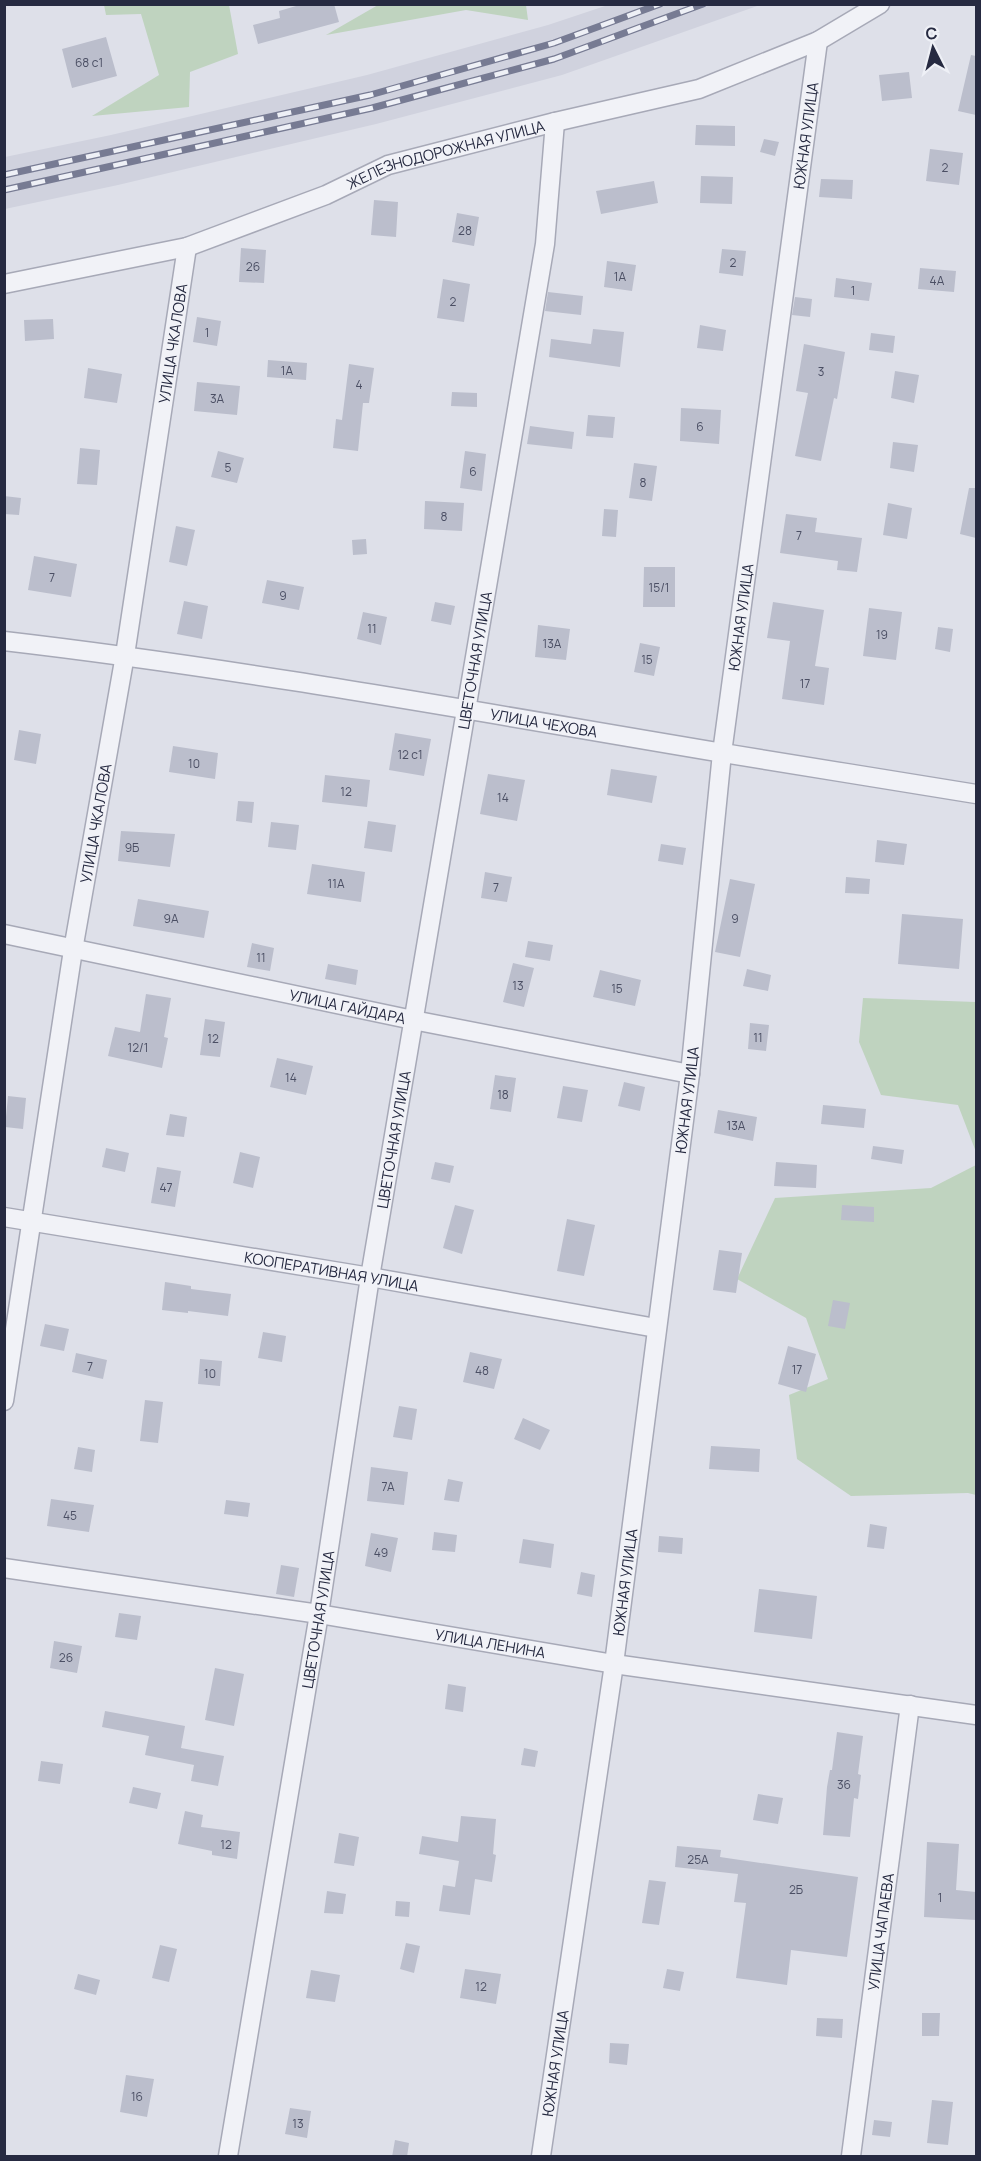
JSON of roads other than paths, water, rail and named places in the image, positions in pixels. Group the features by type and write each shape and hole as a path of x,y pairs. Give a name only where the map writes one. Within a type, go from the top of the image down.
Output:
{"street":[{"name":"ЖЕЛЕЗНОДОРОЖНАЯ УЛИЦА","path":"4,285 187,246 326,195 388,165 555,122 699,89 818,41 880,4"},
{"name":"ЮЖНАЯ УЛИЦА","path":"541,2157 614,1664 690,1074 722,753 818,41"},
{"name":"ЦВЕТОЧНАЯ УЛИЦА","path":"228,2157 319,1614 370,1277 545,244 555,122"},
{"name":"УЛИЦА ЧКАЛОВА","path":"4,1401 73,950 125,655 187,246"},
{"name":"УЛИЦА ЧЕХОВА","path":"4,641 125,655 465,708 976,794"},
{"name":"УЛИЦА ГАЙДАРА","path":"4,934 413,1020 690,1074"},
{"name":"КООПЕРАТИВНАЯ УЛИЦА","path":"4,1216 370,1277 656,1328"},
{"name":"УЛИЦА ЛЕНИНА","path":"4,1568 319,1614 614,1664 976,1715"},
{"name":"УЛИЦА ЧАПАЕВА","path":"851,2157 910,1705"}],"railway":[{"path":"4,175 370,95 554,43 660,4"},
{"path":"4,190 372,108 554,59 703,4"}]}
